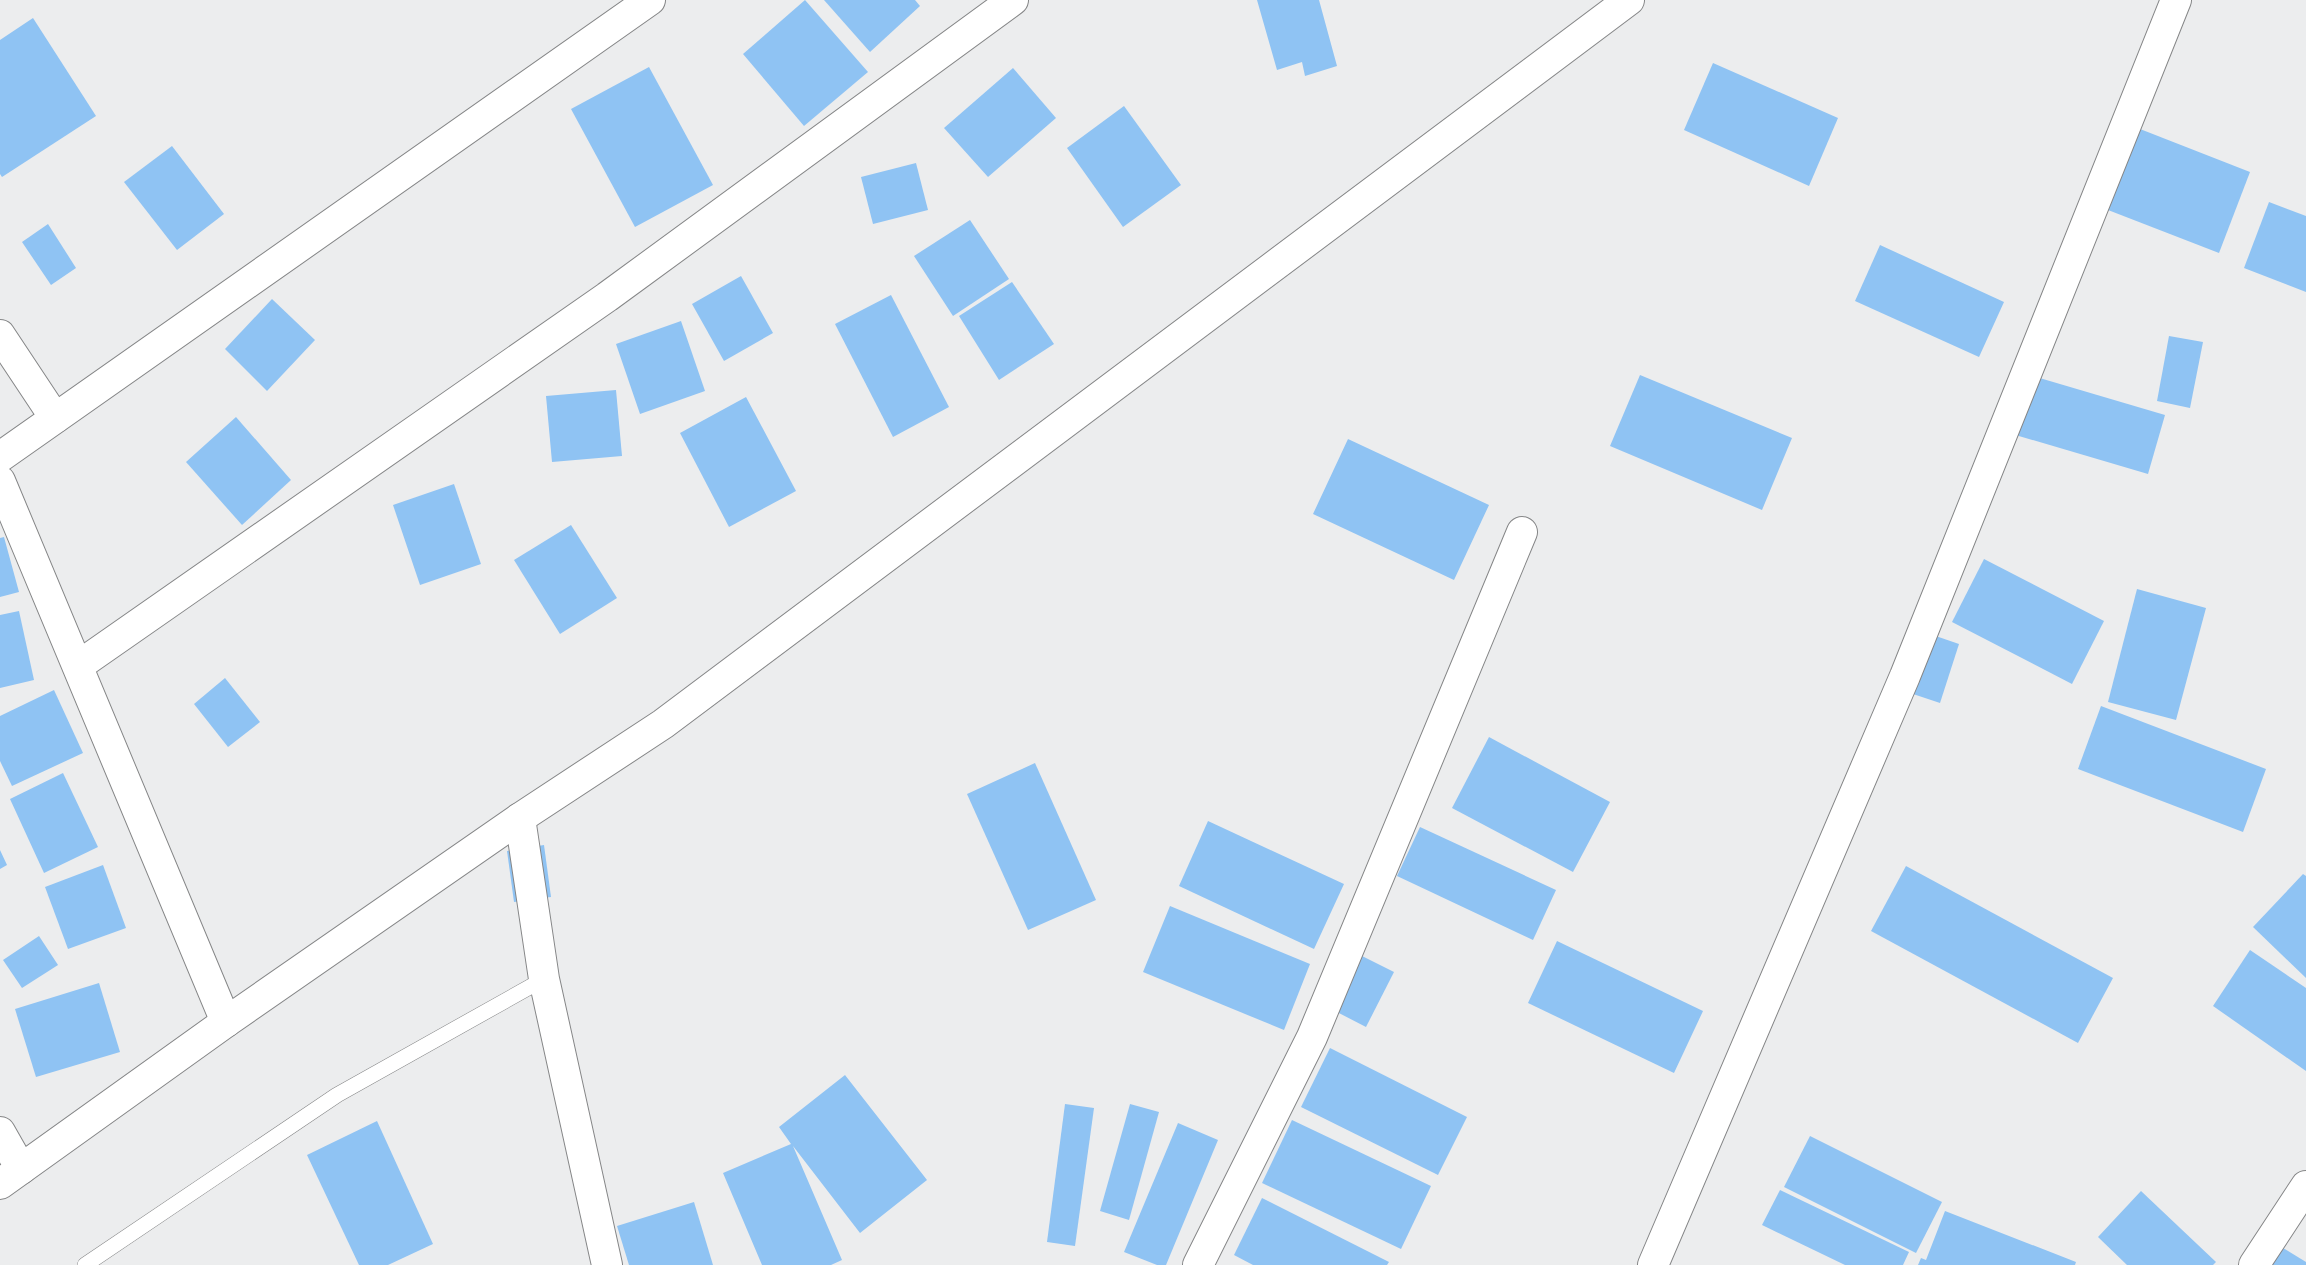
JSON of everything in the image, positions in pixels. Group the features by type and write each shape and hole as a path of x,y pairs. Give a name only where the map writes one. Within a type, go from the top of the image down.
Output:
{"street":[{"path":"0,457 650,0"},
{"path":"78,666 607,297 1013,0"},
{"path":"0,1132 10,1177 226,1022 520,818 663,724 1629,0"},
{"path":"1653,1265 1905,676 2176,0"},
{"path":"0,335 55,418"},
{"path":"0,481 226,1022"},
{"path":"1198,1265 1312,1037 1522,532"},
{"path":"520,818 544,979 607,1265"},
{"path":"2254,1265 2306,1186"}],"lane":[{"path":"85,1265 337,1095 544,979"}],"building":[{"path":"805,0 868,72 804,126 743,54"},
{"path":"824,0 915,0 920,6 870,52"},
{"path":"1257,0 1319,0 1337,66 1305,76 1302,62 1277,70"},
{"path":"33,18 96,116 2,177 0,174 0,40"},
{"path":"1713,63 1838,118 1809,186 1684,130"},
{"path":"649,67 713,185 635,227 571,109"},
{"path":"1013,68 1056,118 988,177 944,128"},
{"path":"1124,106 1181,185 1123,227 1067,148"},
{"path":"2140,129 2250,172 2219,253 2108,210"},
{"path":"172,146 224,214 177,250 124,182"},
{"path":"916,163 928,210 873,224 861,177"},
{"path":"2269,202 2306,216 2306,292 2244,268"},
{"path":"970,220 1009,279 953,316 914,256"},
{"path":"48,224 76,268 51,285 22,242"},
{"path":"1880,245 2004,302 1979,357 1855,301"},
{"path":"741,276 773,333 724,361 692,304"},
{"path":"1012,282 1054,344 999,380 959,316"},
{"path":"891,295 949,407 893,437 835,324"},
{"path":"272,299 315,340 267,391 225,349"},
{"path":"681,321 705,391 640,414 616,344"},
{"path":"2169,336 2203,342 2190,408 2157,401"},
{"path":"2019,372 2165,415 2148,474 2002,431"},
{"path":"1640,375 1792,438 1762,510 1610,446"},
{"path":"616,390 622,456 552,462 546,396"},
{"path":"746,397 796,491 729,527 680,433"},
{"path":"236,417 291,480 242,525 186,462"},
{"path":"1348,439 1489,505 1454,580 1313,514"},
{"path":"454,484 481,564 420,585 393,505"},
{"path":"571,525 617,598 560,634 514,560"},
{"path":"4,537 19,592 0,597 0,538"},
{"path":"1984,559 2104,621 2072,684 1952,622"},
{"path":"2137,589 2206,608 2176,720 2108,702"},
{"path":"19,611 34,680 0,688 0,615"},
{"path":"1927,633 1959,644 1940,703 1907,692"},
{"path":"225,678 260,722 228,747 194,704"},
{"path":"54,690 83,753 12,786 0,761 0,716"},
{"path":"2101,706 2266,769 2243,832 2078,769"},
{"path":"1489,737 1610,802 1573,872 1452,808"},
{"path":"1035,763 1096,900 1028,930 967,794"},
{"path":"63,773 98,847 44,873 10,799"},
{"path":"1208,821 1344,884 1314,949 1179,886"},
{"path":"1420,827 1556,890 1533,940 1397,876"},
{"path":"544,845 551,897 514,902 507,851"},
{"path":"0,850 7,865 0,869"},
{"path":"103,865 126,928 68,949 45,887"},
{"path":"1906,866 2113,978 2078,1043 1871,931"},
{"path":"2303,874 2306,876 2306,978 2253,927"},
{"path":"1170,906 1310,964 1284,1030 1143,972"},
{"path":"39,936 58,965 22,988 3,960"},
{"path":"1557,941 1703,1011 1674,1073 1528,1003"},
{"path":"2250,950 2306,988 2306,1071 2213,1006"},
{"path":"1362,956 1394,972 1366,1027 1335,1011"},
{"path":"99,983 120,1052 36,1077 15,1009"},
{"path":"1330,1048 1467,1117 1438,1175 1301,1107"},
{"path":"845,1075 927,1180 860,1233 793,1146 842,1260 831,1265 762,1265 723,1173 791,1144 779,1127"},
{"path":"1065,1104 1094,1108 1075,1246 1047,1242"},
{"path":"1130,1104 1159,1112 1129,1220 1100,1211"},
{"path":"1292,1120 1431,1186 1401,1249 1262,1183"},
{"path":"377,1121 433,1244 388,1265 359,1265 307,1155"},
{"path":"1178,1123 1218,1140 1166,1265 1157,1265 1124,1252"},
{"path":"1810,1136 1942,1202 1916,1253 1784,1187"},
{"path":"1780,1190 1909,1252 1903,1265 1845,1265 1762,1225"},
{"path":"2141,1191 2216,1262 2213,1265 2127,1265 2098,1237"},
{"path":"1262,1198 1389,1262 1387,1265 1253,1265 1234,1255"},
{"path":"694,1202 713,1265 629,1265 617,1226"},
{"path":"1945,1211 2076,1262 2075,1265 1918,1265 1921,1258 1926,1260"},
{"path":"2270,1240 2306,1262 2306,1265 2255,1265"}]}
